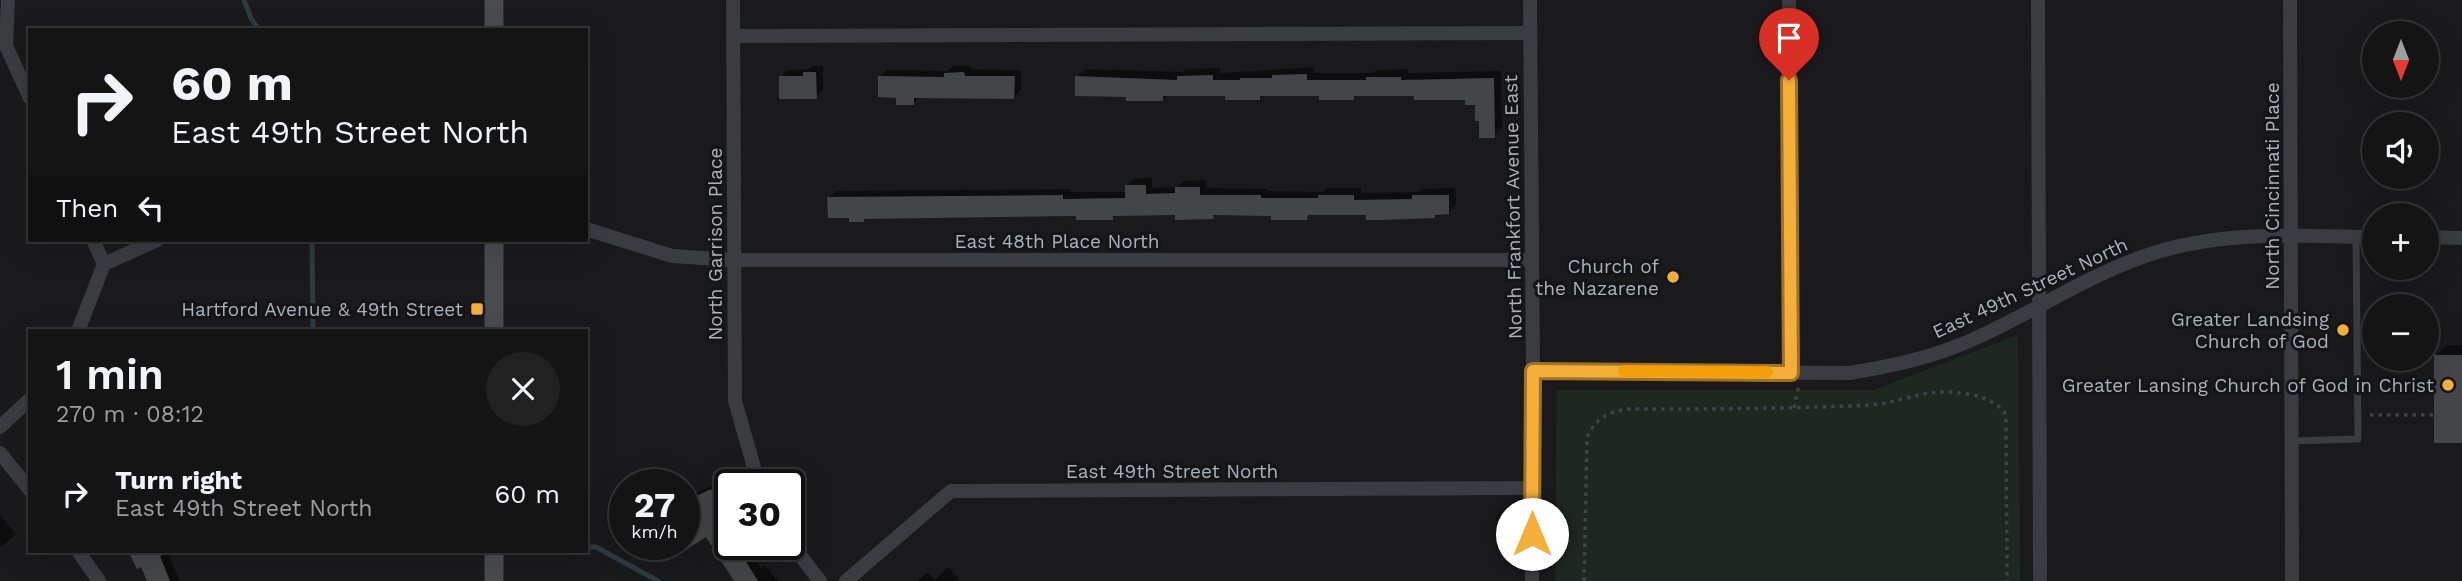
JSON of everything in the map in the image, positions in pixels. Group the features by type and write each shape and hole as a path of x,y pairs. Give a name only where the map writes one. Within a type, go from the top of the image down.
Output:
{"street":[{"path":"8,0 6,46 28,94"},
{"path":"494,0 494,28"},
{"name":"North Garrison Place","path":"733,0 735,401 754,469"},
{"name":"North Frankfort Avenue East","path":"1530,0 1532,581"},
{"path":"1789,0 1795,373"},
{"path":"2038,0 2040,581"},
{"name":"North Cincinnati Place","path":"2290,0 2292,581"},
{"path":"733,36 1530,33"},
{"name":"East 48th Place North","path":"588,230 672,256 734,260 1532,260"},
{"name":"East 49th Street North","path":"1533,371 1849,373 1935,355 1977,338 2116,266 2151,254 2224,239 2291,235 2362,236"},
{"path":"2439,237 2462,238"},
{"path":"94,242 104,264"},
{"path":"79,329 104,264 153,242"},
{"path":"494,242 494,329"},
{"path":"0,427 28,401"},
{"path":"0,453 28,488"},
{"name":"East 49th Street North","path":"846,581 951,491 1532,488"},
{"path":"79,553 99,581"},
{"path":"494,553 494,581"},
{"path":"804,560 820,581"}],"lane":[{"path":"2292,441 2358,439 2356,236"}],"path":[{"path":"1794,408 1795,373"},
{"path":"1584,581 1586,445 1590,429 1611,412 1627,409 1794,408 1881,404 1922,394 1944,392 1989,400 1999,406 2007,420 2007,581"},
{"path":"2357,415 2434,415"}],"shaded area":[{"path":"2018,335 2020,581 1555,581 1557,390 1874,390"}],"building":[{"path":"803,72 816,72 817,99 779,99 779,76 803,76"},
{"path":"964,72 965,76 1015,76 1014,99 914,98 914,105 896,105 896,98 878,97 878,76 944,77 944,73"},
{"path":"1307,74 1307,80 1366,80 1366,77 1401,77 1401,80 1494,78 1495,138 1479,138 1475,105 1465,105 1465,100 1414,100 1414,96 1354,96 1354,100 1319,100 1319,96 1260,96 1260,100 1225,100 1225,96 1163,96 1163,101 1126,101 1126,97 1075,96 1075,76 1177,80 1177,76 1213,75 1213,80 1240,80 1272,78 1272,75"},
{"path":"1125,185 1146,185 1146,194 1175,193 1175,187 1200,187 1200,195 1261,195 1261,198 1354,195 1354,200 1449,195 1449,214 1435,215 1435,218 1382,220 1366,220 1366,215 1308,215 1307,220 1213,215 1214,219 1175,220 1175,215 1113,216 1113,220 1076,220 1076,216 864,219 864,222 849,222 849,218 828,218 827,197 1063,195 1063,199 1125,198"},
{"name":"Greater Lansing Church of God in Christ","path":"2439,355 2462,355 2462,443 2434,443 2434,371 2439,371"},
{"path":"711,489 714,496 714,550 706,537 700,541 700,494"},
{"path":"129,553 165,553 160,556 170,581 147,581 141,567 137,569"},
{"path":"721,560 745,560 758,581 734,581"}],"waterway":[{"path":"244,0 258,28"},
{"path":"312,242 313,329"},
{"path":"588,547 596,547 658,581"}],"slow traffic":[{"path":"1624,371 1767,372"}],"place":[{"name":"Church of the Nazarene","path":"1673,277"},
{"name":"Hartford Avenue & 49th Street","path":"477,309"},
{"name":"Greater Landsing Church of God","path":"2343,330"},
{"name":"Greater Lansing Church of God in Christ","path":"2448,385"}],"route":[{"path":"1532,534 1533,371 1791,373 1789,80"}]}
